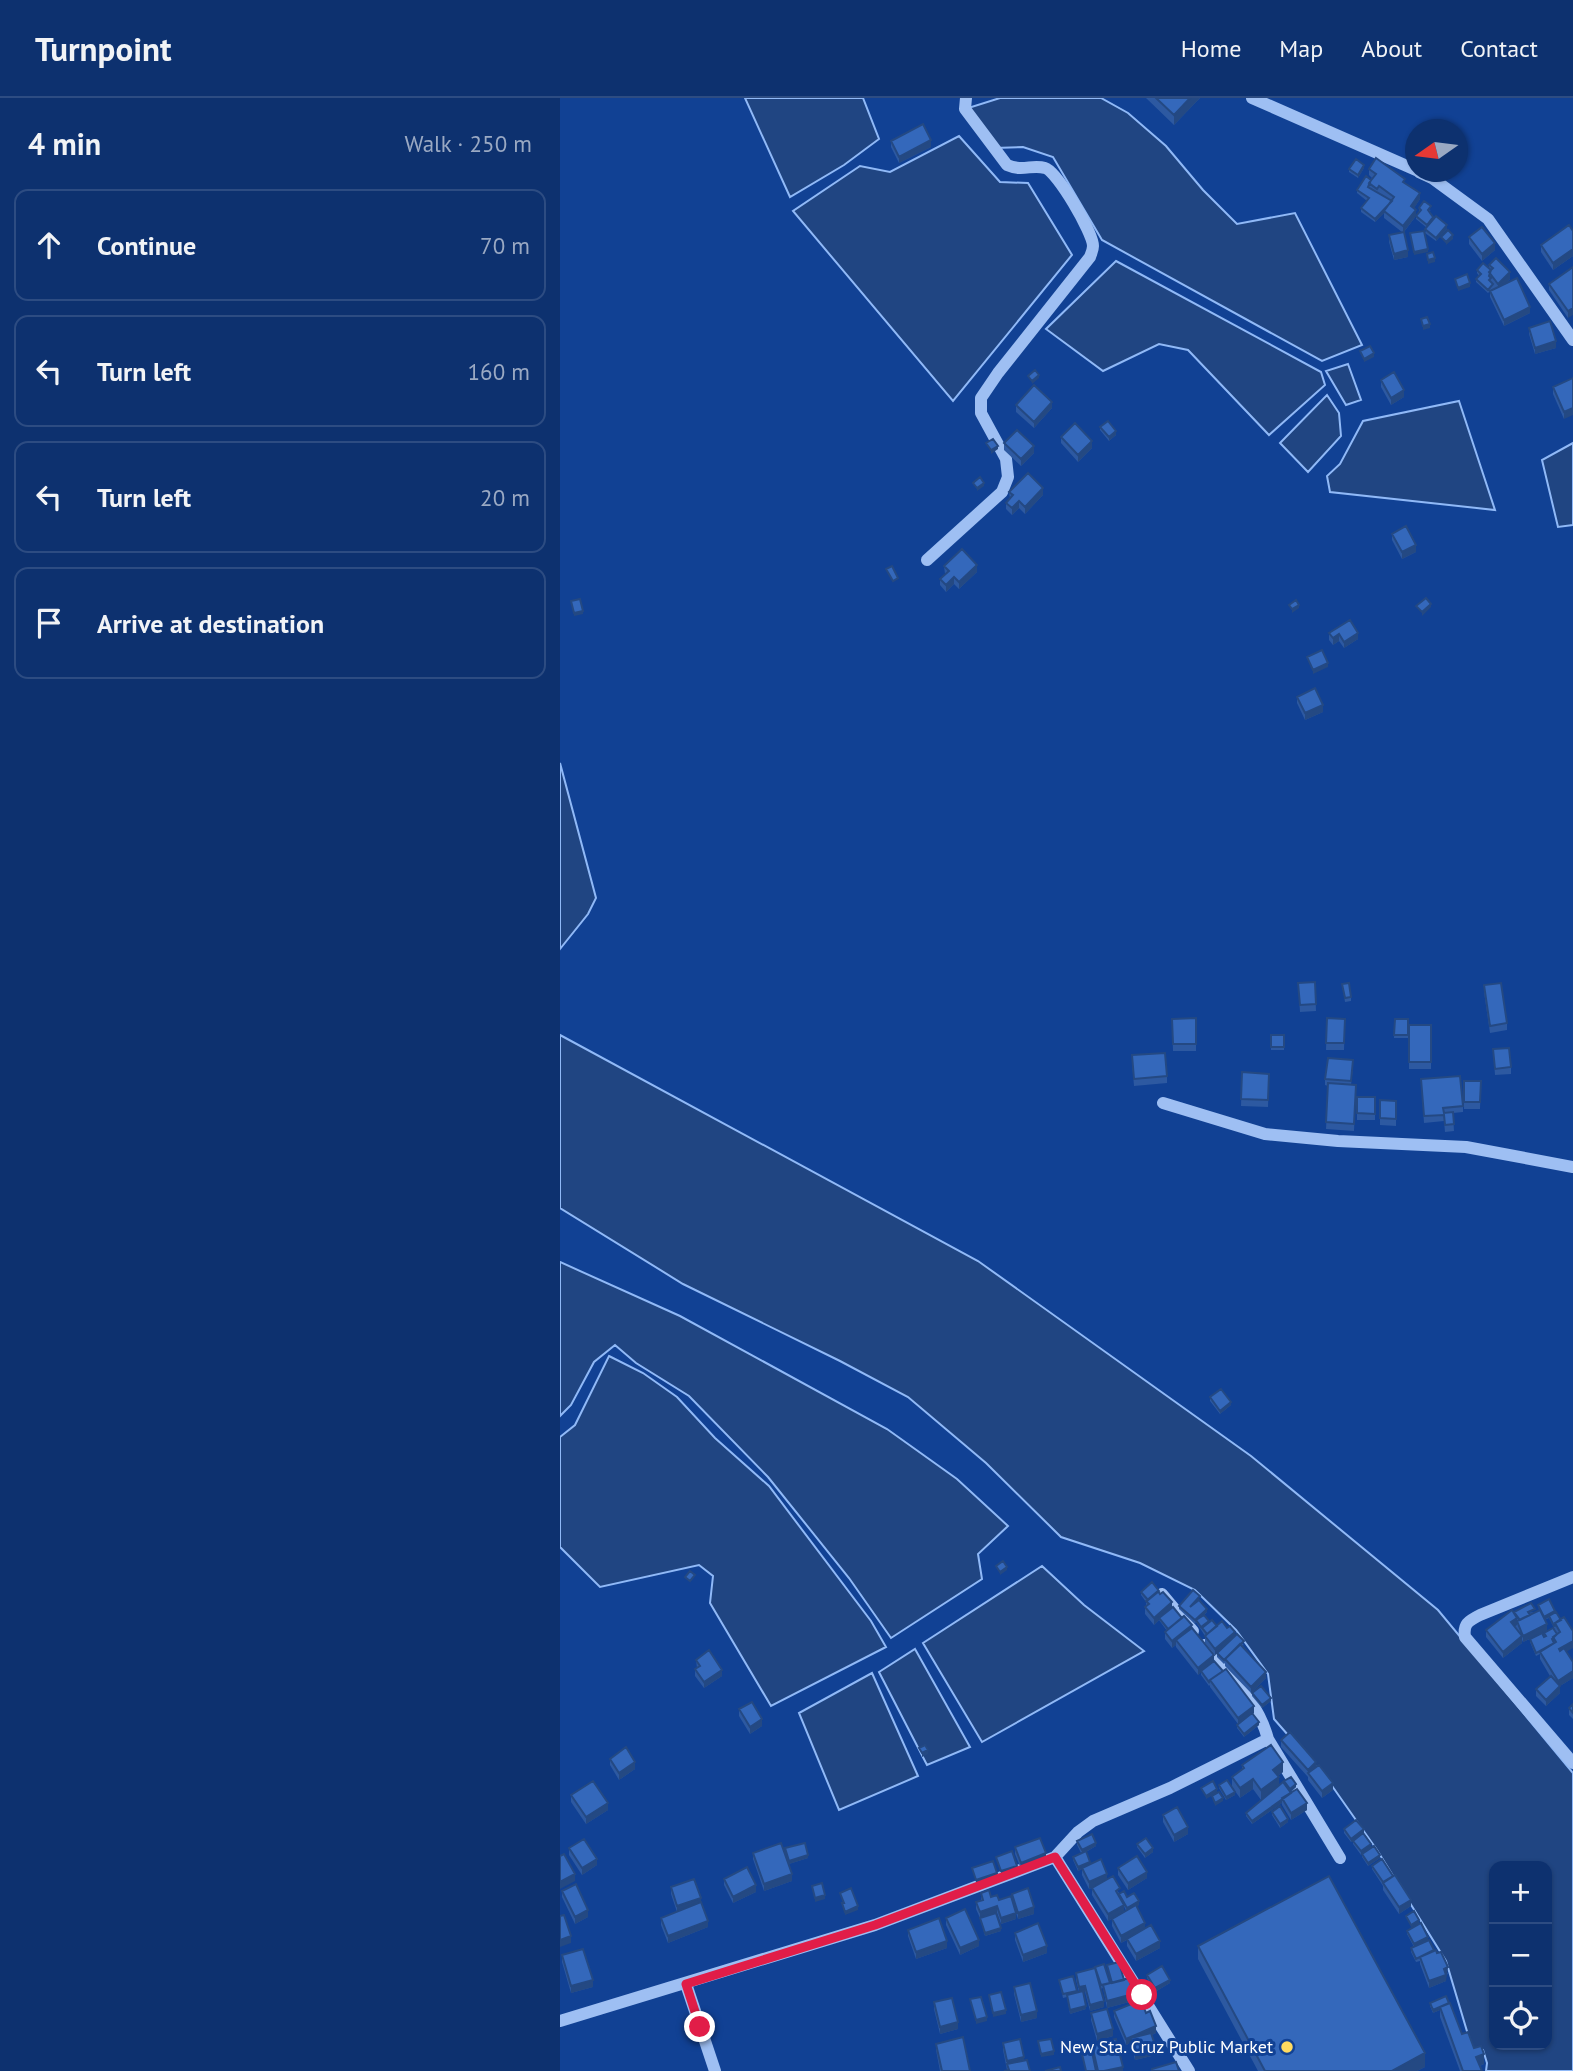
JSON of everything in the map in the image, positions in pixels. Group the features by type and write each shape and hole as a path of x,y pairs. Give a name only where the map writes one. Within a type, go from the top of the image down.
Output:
{"street":[{"path":"927,560 1002,492 1008,477 1006,459 981,413 981,398 1090,257 1093,246 1090,234 1056,175 1045,168 1018,169 1007,165 965,109 966,98"},
{"path":"1252,98 1405,166"},
{"path":"1438,182 1488,219 1572,334"},
{"path":"1163,1103 1265,1133 1338,1140 1465,1146 1573,1167"},
{"path":"1573,1577 1479,1615 1467,1621 1464,1629 1465,1637 1573,1763"},
{"path":"1162,1593 1255,1704 1268,1739 1340,1858"},
{"path":"560,2021 875,1925 1055,1857 1078,1832 1093,1821 1170,1788 1268,1739"},
{"path":"1055,1857 1189,2071"},
{"path":"686,1984 715,2071"}],"water":[{"path":"745,98 863,98 879,139 844,165 790,197"},
{"path":"1000,98 1101,98 1128,113 1166,146 1203,190 1237,224 1295,213 1362,345 1322,361 1102,240 1053,157 1023,147 994,148 965,109"},
{"path":"959,136 1000,182 1028,183 1072,255 953,401 793,211 860,166 890,172"},
{"path":"1116,261 1321,372 1325,385 1269,435 1188,350 1159,344 1103,371 1046,329"},
{"path":"1348,364 1361,400 1346,405 1326,371"},
{"path":"1327,395 1339,413 1341,436 1308,472 1280,443"},
{"path":"1459,401 1495,510 1330,492 1327,476 1340,464 1363,421"},
{"path":"1573,443 1573,525 1558,527 1542,460"},
{"path":"560,763 596,898 588,914 560,949"},
{"path":"560,1035 978,1261 1251,1456 1438,1610 1573,1773 1573,2071 1486,2071 1487,2063 1483,2050 1472,2048 1446,1961 1377,1850 1330,1783 1274,1719 1268,1674 1236,1630 1195,1590 1140,1563 1061,1537 986,1463 908,1397 683,1284 560,1208"},
{"path":"560,1262 680,1316 887,1429 957,1479 1008,1526 978,1554 982,1579 891,1638 849,1578 768,1477 689,1396 636,1363 615,1345 594,1362 571,1405 560,1416"},
{"path":"609,1356 643,1373 677,1397 715,1438 769,1486 871,1621 886,1647 771,1706 710,1603 713,1576 699,1565 600,1587 560,1547 560,1437 575,1425"},
{"path":"1042,1566 1084,1605 1144,1651 982,1742 923,1643"},
{"path":"915,1649 970,1747 927,1765 879,1672"},
{"path":"872,1673 918,1776 839,1810 799,1713"}],"building":[{"path":"1156,98 1190,98 1174,115"},
{"path":"923,124 931,140 899,157 891,141"},
{"path":"1376,158 1420,193 1411,206 1416,210 1403,226 1384,211 1394,197 1379,186 1377,189 1369,183 1376,174 1369,169"},
{"path":"1356,159 1364,165 1358,175 1349,169"},
{"path":"1366,176 1371,180 1368,187 1392,201 1375,219 1361,208 1369,198 1357,190"},
{"path":"1424,201 1431,206 1428,210 1433,217 1427,225 1416,216"},
{"path":"1436,216 1447,225 1436,238 1425,229"},
{"path":"1569,225 1573,231 1573,249 1553,263 1541,245"},
{"path":"1482,227 1495,243 1482,254 1469,237"},
{"path":"1448,230 1453,235 1446,242 1441,237"},
{"path":"1424,231 1428,249 1414,252 1410,233"},
{"path":"1404,232 1408,250 1394,254 1389,235"},
{"path":"1433,252 1435,258 1428,260 1427,254"},
{"path":"1496,258 1510,272 1498,284 1489,272 1493,268 1489,265"},
{"path":"1483,263 1491,270 1489,280 1493,284 1488,290 1476,279 1481,274 1477,270"},
{"path":"1573,267 1573,308 1568,311 1549,284"},
{"path":"1467,274 1470,283 1458,288 1455,279"},
{"path":"1517,278 1530,307 1504,320 1490,291"},
{"path":"1427,317 1430,324 1423,326 1421,319"},
{"path":"1550,321 1556,341 1535,348 1529,328"},
{"path":"1370,346 1374,353 1364,359 1360,351"},
{"path":"1035,370 1039,375 1032,381 1028,376"},
{"path":"1394,372 1404,390 1391,398 1381,380"},
{"path":"1573,378 1573,408 1564,412 1553,387"},
{"path":"1034,385 1052,402 1034,422 1016,405"},
{"path":"1108,421 1116,431 1109,437 1100,427"},
{"path":"1075,423 1092,441 1078,455 1061,437"},
{"path":"1017,430 1034,446 1021,459 1004,443"},
{"path":"993,439 998,446 991,450 986,443"},
{"path":"1028,473 1043,488 1025,507 1019,501 1012,508 1006,503 1013,495 1009,492"},
{"path":"980,477 984,483 977,488 973,483"},
{"path":"1406,526 1416,545 1402,552 1392,534"},
{"path":"962,549 977,565 959,582 954,577 946,585 940,579 949,571 944,566"},
{"path":"892,566 898,578 893,581 886,569"},
{"path":"1426,598 1431,604 1422,612 1416,606"},
{"path":"580,599 583,611 574,613 571,601"},
{"path":"1296,600 1299,605 1292,609 1289,605"},
{"path":"1350,620 1358,633 1344,642 1339,634 1333,638 1329,633"},
{"path":"1322,650 1328,663 1313,670 1307,657"},
{"path":"1315,688 1323,705 1305,713 1297,697"},
{"path":"1315,982 1316,1004 1300,1005 1298,983"},
{"path":"1349,983 1351,997 1345,998 1342,984"},
{"path":"1501,983 1507,1023 1490,1026 1484,985"},
{"path":"1196,1018 1196,1044 1173,1044 1172,1019"},
{"path":"1327,1018 1345,1019 1344,1043 1326,1043"},
{"path":"1395,1019 1408,1019 1408,1035 1394,1035"},
{"path":"1409,1025 1431,1025 1431,1062 1409,1062"},
{"path":"1271,1035 1284,1035 1284,1047 1271,1047"},
{"path":"1509,1048 1511,1067 1495,1069 1493,1049"},
{"path":"1165,1053 1167,1076 1134,1079 1132,1055"},
{"path":"1328,1058 1353,1060 1351,1081 1325,1079"},
{"path":"1242,1072 1269,1074 1268,1100 1241,1099"},
{"path":"1460,1076 1463,1106 1443,1108 1444,1113 1453,1112 1454,1124 1445,1125 1444,1115 1424,1116 1421,1079"},
{"path":"1464,1081 1481,1081 1480,1102 1464,1102"},
{"path":"1328,1083 1356,1085 1354,1124 1326,1122"},
{"path":"1357,1097 1375,1097 1375,1114 1357,1113"},
{"path":"1380,1100 1396,1101 1396,1119 1380,1118"},
{"path":"1221,1389 1231,1402 1220,1411 1210,1397"},
{"path":"1003,1561 1007,1567 1000,1572 996,1566"},
{"path":"690,1571 695,1575 690,1581 685,1577"},
{"path":"1152,1582 1159,1591 1148,1600 1141,1592"},
{"path":"1193,1590 1200,1596 1190,1607 1199,1600 1207,1609 1195,1620 1179,1606"},
{"path":"1158,1591 1160,1594 1163,1592 1172,1602 1154,1618 1145,1607 1149,1604 1146,1601"},
{"path":"1549,1599 1555,1611 1544,1617 1538,1605"},
{"path":"1531,1603 1535,1609 1520,1620 1514,1612"},
{"path":"1173,1607 1182,1618 1168,1629 1159,1618"},
{"path":"1512,1610 1517,1618 1511,1622 1522,1636 1503,1652 1486,1630"},
{"path":"1540,1610 1547,1624 1523,1636 1517,1621"},
{"path":"1556,1612 1561,1620 1554,1626 1549,1616"},
{"path":"1204,1615 1209,1621 1201,1627 1196,1620"},
{"path":"1184,1616 1192,1625 1172,1641 1165,1632"},
{"path":"1564,1617 1573,1631 1573,1641 1559,1649 1560,1651 1564,1648 1573,1662 1573,1671 1558,1681 1540,1652 1556,1642 1553,1637 1560,1632 1555,1623"},
{"path":"1212,1620 1217,1626 1207,1634 1202,1628"},
{"path":"1222,1621 1227,1628 1230,1626 1235,1632 1215,1649 1205,1636"},
{"path":"1192,1628 1214,1655 1198,1668 1176,1640"},
{"path":"1553,1628 1557,1634 1552,1639 1554,1643 1536,1653 1530,1639 1542,1633 1544,1637 1544,1633"},
{"path":"1237,1634 1244,1641 1224,1660 1217,1653"},
{"path":"1240,1644 1266,1672 1251,1687 1225,1659"},
{"path":"709,1650 722,1670 704,1682 695,1669 700,1666 696,1660"},
{"path":"1214,1661 1223,1671 1209,1682 1201,1671"},
{"path":"1226,1669 1254,1706 1238,1718 1210,1680"},
{"path":"1551,1676 1560,1686 1546,1700 1536,1689"},
{"path":"1261,1686 1271,1698 1262,1705 1252,1693"},
{"path":"752,1702 762,1719 750,1727 739,1709"},
{"path":"1252,1713 1259,1722 1244,1734 1237,1725"},
{"path":"1290,1732 1316,1762 1308,1770 1281,1740"},
{"path":"925,1745 928,1750 922,1753 919,1748"},
{"path":"1271,1745 1283,1762 1273,1770 1279,1777 1261,1790 1253,1779 1240,1788 1232,1777 1244,1768 1242,1765"},
{"path":"626,1747 635,1762 619,1773 610,1759"},
{"path":"1319,1765 1333,1783 1322,1791 1308,1773"},
{"path":"1291,1777 1296,1784 1290,1789 1284,1781"},
{"path":"1227,1780 1235,1792 1226,1797 1219,1785"},
{"path":"593,1781 608,1803 586,1817 571,1795"},
{"path":"1213,1781 1217,1789 1206,1796 1201,1788"},
{"path":"1283,1782 1291,1793 1252,1821 1246,1813"},
{"path":"1297,1789 1307,1803 1291,1813 1282,1798"},
{"path":"1219,1792 1223,1798 1215,1803 1212,1796"},
{"path":"1280,1806 1288,1819 1280,1824 1272,1812"},
{"path":"1177,1807 1188,1827 1174,1835 1163,1815"},
{"path":"1356,1820 1364,1829 1351,1839 1344,1829"},
{"path":"1363,1833 1371,1844 1361,1851 1353,1841"},
{"path":"1092,1834 1096,1843 1082,1850 1077,1841"},
{"path":"1040,1838 1046,1853 1021,1863 1015,1847"},
{"path":"1146,1838 1153,1848 1145,1854 1137,1844"},
{"path":"584,1839 597,1859 582,1868 569,1848"},
{"path":"781,1843 792,1874 764,1884 753,1853"},
{"path":"805,1843 808,1855 789,1861 785,1848"},
{"path":"1374,1846 1380,1855 1368,1863 1362,1854"},
{"path":"1012,1851 1017,1866 1001,1871 996,1857"},
{"path":"1086,1851 1090,1862 1078,1867 1073,1857"},
{"path":"564,1854 575,1874 560,1882 560,1856"},
{"path":"1137,1856 1147,1872 1128,1883 1118,1868"},
{"path":"1101,1859 1107,1874 1089,1882 1082,1868"},
{"path":"1382,1859 1393,1876 1383,1882 1372,1866"},
{"path":"993,1861 997,1873 976,1880 972,1868"},
{"path":"747,1867 756,1885 733,1897 724,1879"},
{"path":"1395,1875 1411,1900 1399,1907 1383,1883"},
{"path":"1113,1876 1120,1888 1116,1891 1124,1905 1108,1914 1092,1888"},
{"path":"1329,1876 1425,2053 1392,2071 1265,2071 1198,1946"},
{"path":"694,1879 701,1898 677,1906 671,1887"},
{"path":"822,1883 825,1895 815,1898 812,1886"},
{"path":"576,1884 588,1910 575,1917 562,1891"},
{"path":"851,1888 858,1906 845,1912 840,1893"},
{"path":"1028,1888 1034,1907 1018,1913 1012,1894"},
{"path":"989,1890 991,1897 997,1895 999,1900 1011,1896 1016,1913 1001,1918 997,1906 980,1912 976,1902 983,1900 981,1893"},
{"path":"1124,1891 1127,1897 1134,1893 1139,1901 1127,1908 1119,1894"},
{"path":"701,1902 708,1921 668,1936 661,1918"},
{"path":"1136,1905 1145,1923 1121,1936 1112,1919"},
{"path":"965,1909 979,1940 960,1948 946,1918"},
{"path":"1414,1911 1419,1920 1411,1925 1406,1916"},
{"path":"996,1913 1001,1928 985,1933 980,1918"},
{"path":"564,1915 571,1936 560,1940 560,1916"},
{"path":"939,1918 947,1941 916,1952 908,1930"},
{"path":"1038,1923 1047,1946 1023,1955 1015,1933"},
{"path":"1421,1923 1428,1937 1414,1944 1407,1931"},
{"path":"1151,1925 1160,1941 1136,1954 1127,1939"},
{"path":"1429,1940 1434,1950 1416,1959 1411,1948"},
{"path":"583,1949 593,1980 571,1986 562,1955"},
{"path":"1436,1950 1437,1953 1441,1952 1448,1967 1444,1969 1446,1975 1429,1981 1420,1957"},
{"path":"1119,1962 1124,1980 1112,1983 1107,1965"},
{"path":"1104,1964 1110,1983 1101,1985 1095,1967"},
{"path":"1162,1966 1170,1980 1155,1988 1147,1975"},
{"path":"1095,1968 1104,2001 1090,2005 1085,1986 1079,1987 1076,1973"},
{"path":"1073,1976 1077,1991 1063,1994 1059,1980"},
{"path":"1129,1978 1133,1994 1107,2001 1103,1985"},
{"path":"1030,1983 1037,2011 1021,2015 1014,1987"},
{"path":"1083,1991 1086,2006 1070,2010 1067,1995"},
{"path":"1001,1992 1006,2010 993,2013 989,1995"},
{"path":"1446,1996 1449,2003 1433,2010 1430,2003"},
{"path":"981,1997 987,2017 976,2020 970,1999"},
{"path":"952,1998 958,2022 940,2027 934,2002"},
{"path":"1141,2000 1146,2013 1150,2011 1156,2026 1126,2039 1114,2011"},
{"path":"1450,2003 1462,2034 1468,2032 1474,2048 1481,2046 1484,2054 1476,2057 1482,2071 1463,2071 1440,2007"},
{"path":"1107,2009 1113,2029 1097,2034 1091,2013"},
{"path":"1151,2033 1156,2048 1135,2053 1131,2038"},
{"path":"963,2037 970,2071 942,2071 936,2044"},
{"path":"1020,2039 1024,2057 1007,2061 1003,2043"},
{"path":"1051,2039 1054,2051 1041,2054 1038,2041"},
{"path":"1116,2039 1123,2067 1098,2071 1092,2045"},
{"path":"1092,2052 1096,2071 1086,2071 1082,2054"},
{"path":"1027,2060 1030,2071 1004,2071 1009,2070 1007,2064"},
{"path":"1176,2062 1179,2071 1152,2071 1152,2069"},
{"path":"1060,2067 1061,2071 1045,2071"}],"place":[{"name":"New Sta. Cruz Public Market","path":"1287,2047"}],"route":[{"path":"700,2027 686,1984 875,1925 1055,1857 1142,1995"}]}
